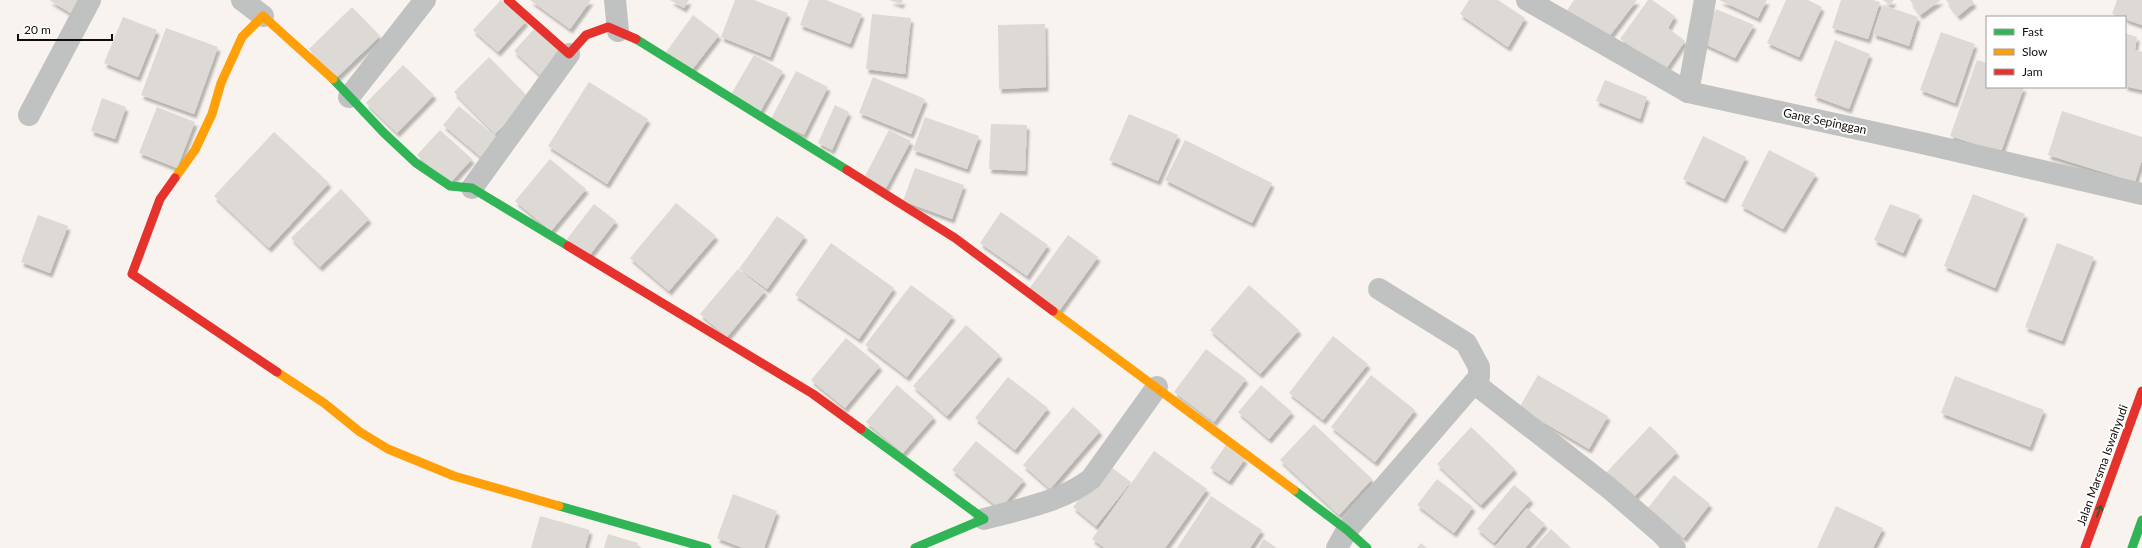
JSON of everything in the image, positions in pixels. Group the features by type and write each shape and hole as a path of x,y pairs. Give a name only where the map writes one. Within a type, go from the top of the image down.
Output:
{"main road":[{"path":"508,0 569,54 586,35 608,27 642,41 955,238 1157,387 1342,539 1367,548"},
{"path":"707,548 454,476 388,449 360,432 324,403 132,274 160,199 195,150 212,114 221,83 242,36 263,16 322,67 349,97 416,162 450,186 472,188 813,394 984,519"},
{"name":"Jalan Marsma Iswahyudi","path":"2086,548 2142,391"},
{"path":"915,548 984,519"},
{"path":"2132,548 2142,520"}],"street":[{"path":"29,115 90,0"},
{"path":"242,0 263,16"},
{"path":"349,97 425,0"},
{"path":"615,0 618,31"},
{"name":"Gang Sepinggan","path":"1527,0 1688,92 1930,144 2142,194"},
{"path":"1688,92 1705,0"},
{"path":"472,188 569,54"},
{"path":"1342,539 1479,377 1479,367 1466,343 1379,289"},
{"path":"1474,383 1608,488 1662,534 1675,548"},
{"path":"984,519 1048,501 1077,490 1091,479 1157,387"}],"building":[{"path":"49,0 80,0 72,14"},
{"path":"501,0 526,21 498,52 473,30"},
{"path":"530,0 591,0 570,29"},
{"path":"670,0 689,0 684,8"},
{"path":"735,0 754,0 788,13 770,57 721,37"},
{"path":"809,0 826,0 862,14 850,44 800,25"},
{"path":"889,0 903,0 901,4"},
{"path":"1469,0 1498,0 1525,18 1508,47 1460,14"},
{"path":"1574,0 1637,0 1608,38 1566,12"},
{"path":"1648,0 1652,0 1675,16 1668,28 1685,41 1666,69 1620,39"},
{"path":"1719,0 1767,0 1758,18"},
{"path":"1786,0 1808,0 1822,7 1799,57 1767,43"},
{"path":"1841,0 1873,0 1880,2 1868,39 1832,28"},
{"path":"1883,0 1894,0 1890,5"},
{"path":"1910,0 1941,0 1920,15"},
{"path":"1946,0 1972,0 1974,3 1958,16"},
{"path":"2117,0 2142,0 2142,25 2126,19 2126,16 2112,14"},
{"path":"1883,5 1918,17 1909,46 1873,34"},
{"path":"352,7 380,36 336,78 309,49"},
{"path":"1716,9 1754,25 1735,58 1698,41"},
{"path":"872,14 911,18 905,74 866,69"},
{"path":"693,15 719,35 691,71 666,52"},
{"path":"123,17 157,30 138,77 104,63"},
{"path":"1045,24 1046,87 999,89 998,25"},
{"path":"166,28 218,47 194,114 141,95"},
{"path":"535,28 563,53 542,77 514,51"},
{"path":"1941,32 1975,44 1955,103 1920,90"},
{"path":"2126,33 2137,37 2135,50 2142,52 2142,90 2126,86"},
{"path":"1835,40 1870,54 1849,109 1814,96"},
{"path":"754,55 783,71 760,112 730,96"},
{"path":"489,57 530,99 495,134 454,92"},
{"path":"1977,60 1986,63 1986,88 2024,88 2001,152 1950,136"},
{"path":"403,65 434,95 397,133 366,103"},
{"path":"796,71 828,87 804,135 771,119"},
{"path":"873,77 925,99 911,134 859,113"},
{"path":"1605,80 1647,97 1640,119 1596,101"},
{"path":"589,82 648,119 607,184 548,146"},
{"path":"102,98 126,107 115,139 91,131"},
{"path":"835,105 849,112 832,150 818,143"},
{"path":"459,106 497,138 481,157 443,125"},
{"path":"157,107 195,122 177,168 139,153"},
{"path":"2062,111 2142,137 2142,160 2135,182 2048,155"},
{"path":"1129,114 1178,135 1158,181 1109,160"},
{"path":"925,117 979,136 967,169 913,150"},
{"path":"991,124 1027,125 1025,171 989,169"},
{"path":"440,130 472,159 449,184 417,155"},
{"path":"889,130 911,141 886,188 865,176"},
{"path":"274,132 329,183 269,248 214,196"},
{"path":"1703,136 1746,157 1724,199 1683,179"},
{"path":"1185,140 1272,183 1252,223 1165,180"},
{"path":"1769,150 1816,174 1783,229 1741,206"},
{"path":"550,159 586,189 551,231 515,201"},
{"path":"915,168 964,185 952,219 903,201"},
{"path":"341,189 369,219 320,267 291,238"},
{"path":"1973,194 2025,214 1995,288 1944,266"},
{"path":"676,203 716,236 669,291 630,258"},
{"path":"594,204 616,221 589,256 567,239"},
{"path":"1890,204 1920,215 1903,253 1874,240"},
{"path":"1001,212 1048,245 1027,276 980,243"},
{"path":"38,215 68,226 50,273 21,262"},
{"path":"777,216 805,236 767,289 739,269"},
{"path":"1068,235 1098,257 1059,311 1029,289"},
{"path":"831,243 894,288 859,339 795,295"},
{"path":"2057,243 2094,257 2062,341 2025,327"},
{"path":"738,269 765,291 727,337 700,314"},
{"path":"911,285 953,316 907,377 865,345"},
{"path":"1249,285 1299,330 1260,374 1210,330"},
{"path":"966,325 1000,355 947,416 913,386"},
{"path":"1333,336 1368,364 1323,420 1289,393"},
{"path":"846,338 880,366 845,408 811,380"},
{"path":"1206,349 1246,379 1214,422 1174,392"},
{"path":"1371,375 1415,410 1375,462 1331,427"},
{"path":"1538,375 1608,416 1589,449 1519,408"},
{"path":"1955,376 2044,410 2030,447 1941,413"},
{"path":"1008,377 1048,408 1015,450 975,418"},
{"path":"897,385 934,417 903,453 866,422"},
{"path":"1261,385 1292,412 1269,439 1238,412"},
{"path":"1073,407 1100,431 1050,489 1023,465"},
{"path":"1314,424 1372,479 1339,515 1280,460"},
{"path":"1650,426 1677,452 1631,500 1604,475"},
{"path":"1471,427 1515,469 1481,505 1437,464"},
{"path":"976,441 1024,480 1000,509 952,470"},
{"path":"1226,445 1245,459 1229,481 1210,468"},
{"path":"1154,451 1207,489 1165,548 1105,548 1092,539"},
{"path":"1107,464 1131,482 1096,526 1073,507"},
{"path":"1674,475 1710,504 1684,538 1647,509"},
{"path":"1437,479 1473,507 1454,533 1417,505"},
{"path":"1514,485 1531,499 1494,543 1477,529"},
{"path":"733,494 777,511 764,548 743,548 717,538"},
{"path":"1211,496 1262,530 1250,548 1177,548"},
{"path":"1836,506 1883,528 1873,548 1817,548"},
{"path":"1527,508 1545,524 1525,548 1494,548"},
{"path":"540,516 590,530 585,548 531,548"},
{"path":"1551,529 1570,547 1569,548 1534,548"},
{"path":"608,534 638,543 637,548 604,548"},
{"path":"1264,539 1277,548 1258,548"},
{"path":"1421,543 1427,548 1417,548"}],"traffic: fast":[{"path":"636,39 847,170"},
{"path":"333,79 384,133 416,163 450,186 472,188 568,246"},
{"path":"861,429 984,519 915,548"},
{"path":"1294,490 1347,530 1367,548"},
{"path":"559,506 707,548"},
{"path":"2132,548 2142,520"}],"traffic: slow":[{"path":"175,178 195,150 212,114 221,83 242,37 263,16 333,79"},
{"path":"1053,311 1294,490"},
{"path":"277,372 324,403 360,432 388,449 454,476 559,506"}],"traffic: jam":[{"path":"508,0 569,54 586,35 608,27 636,39"},
{"path":"847,170 955,238 1053,311"},
{"path":"175,178 160,199 132,274 277,372"},
{"path":"568,246 813,394 861,429"},
{"path":"2085,548 2142,391"}]}
